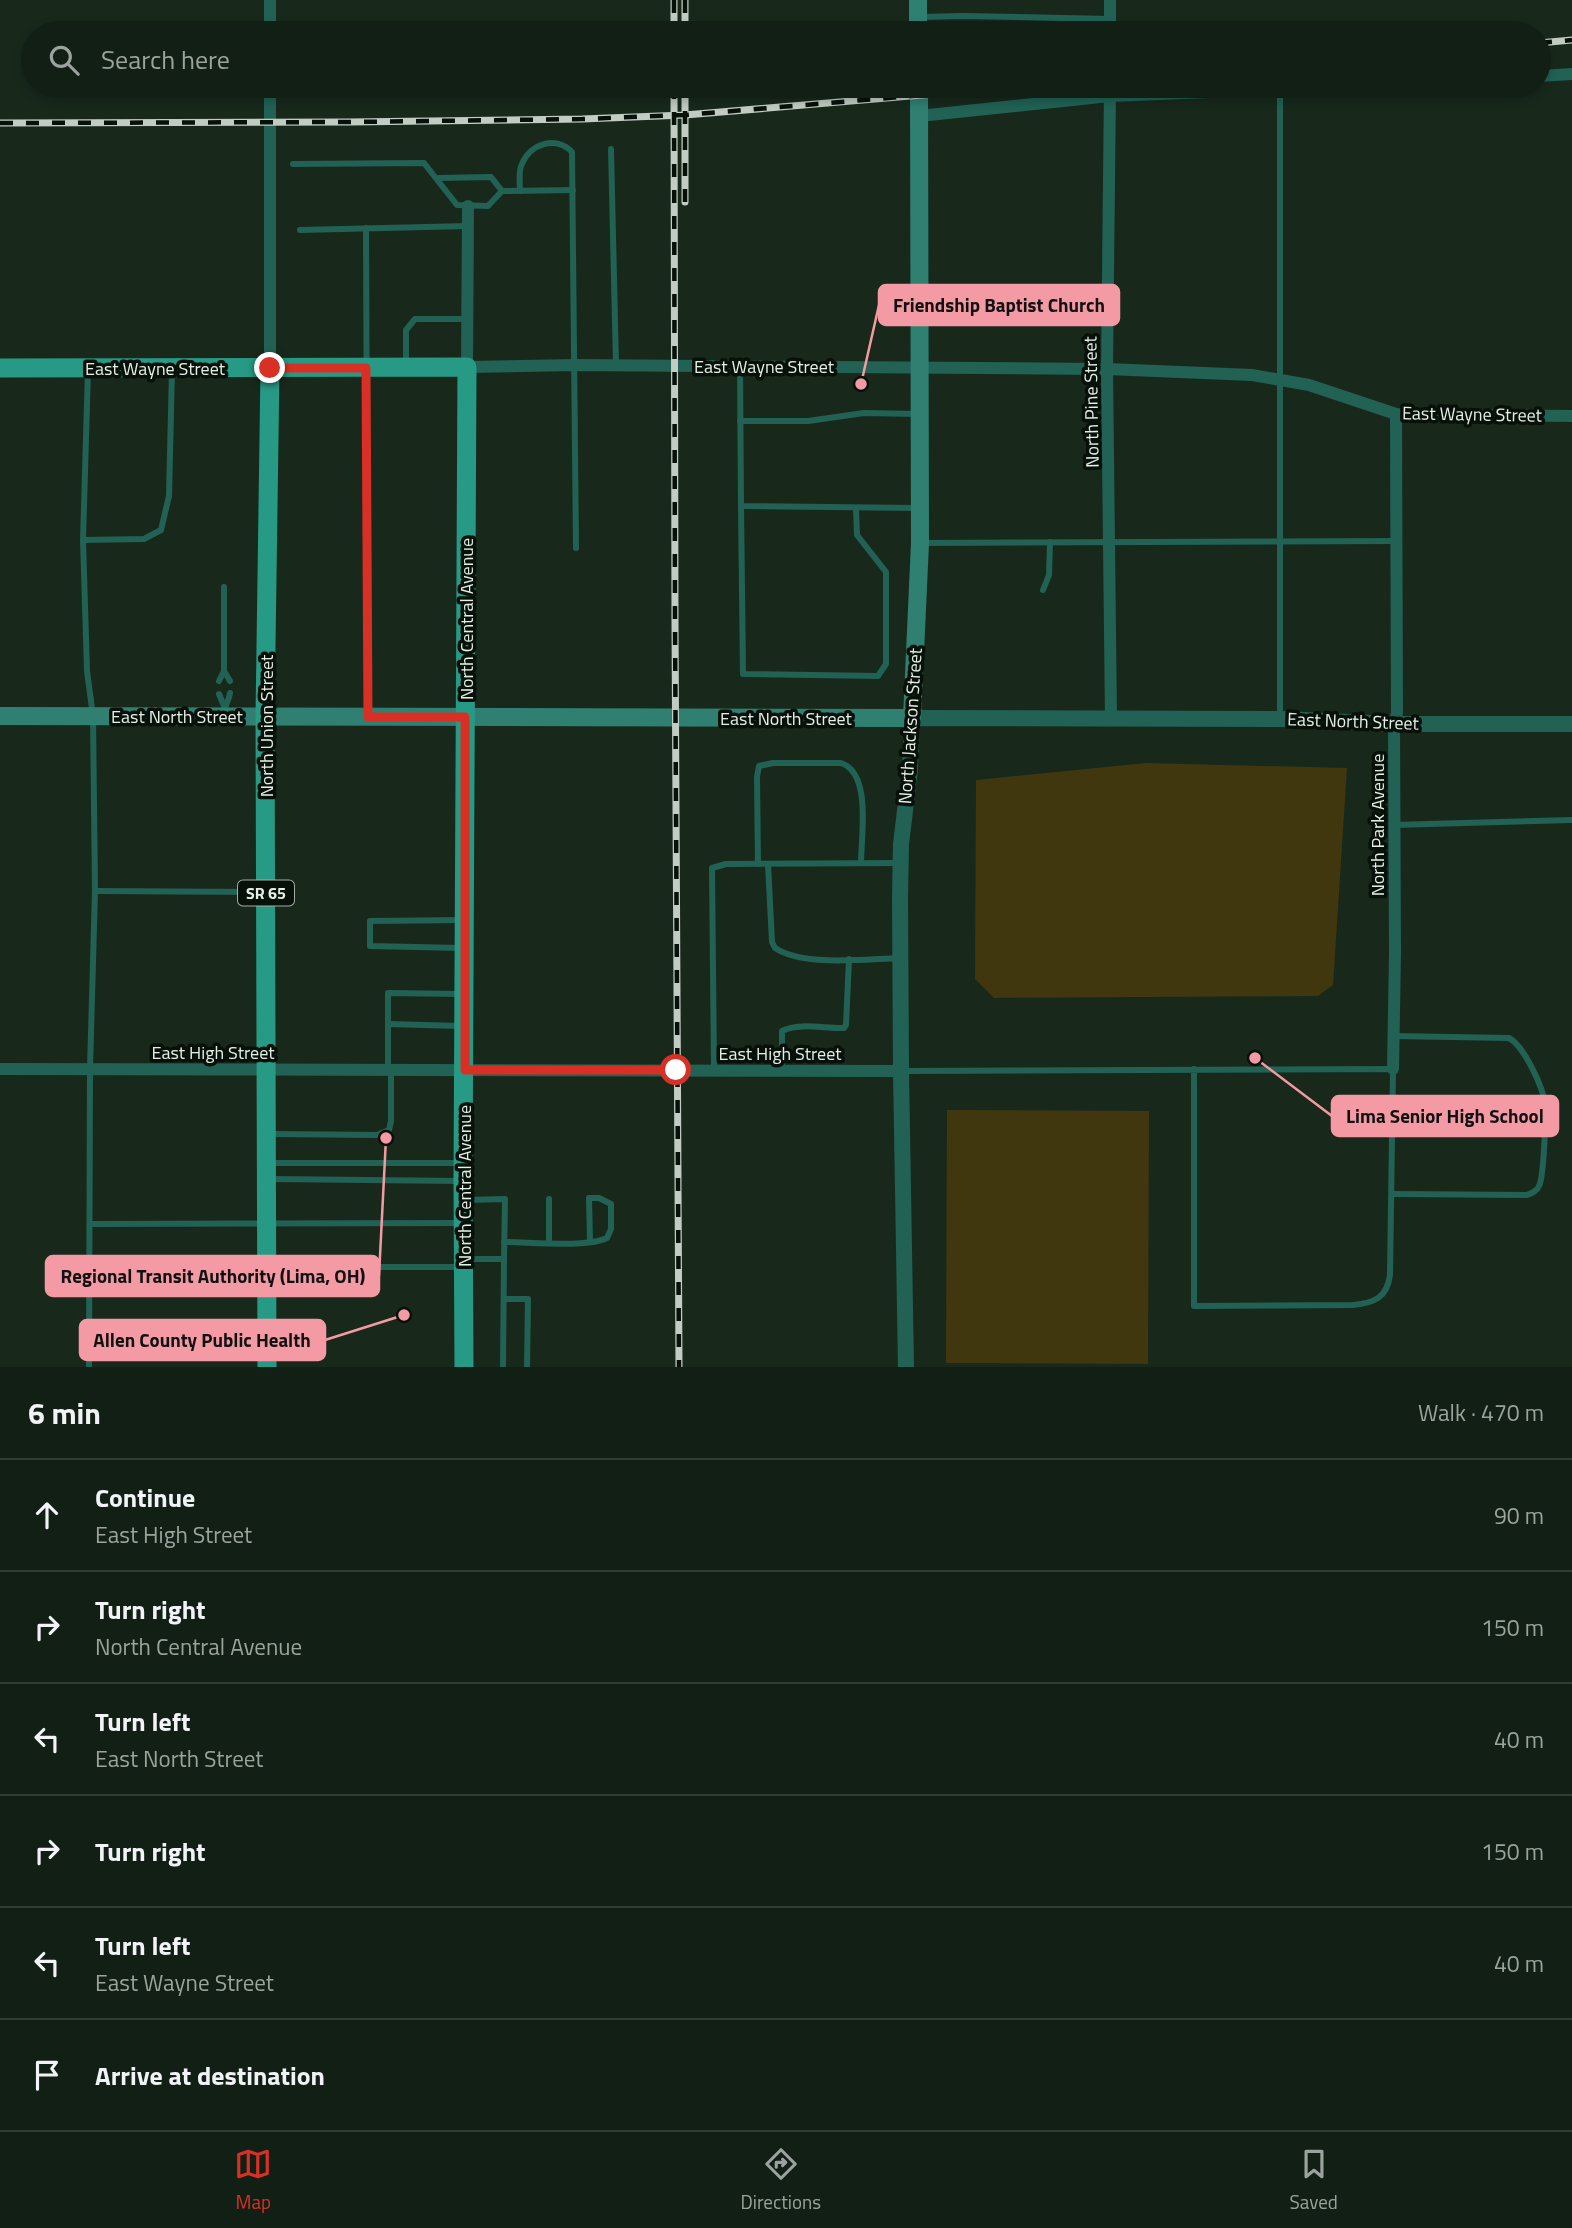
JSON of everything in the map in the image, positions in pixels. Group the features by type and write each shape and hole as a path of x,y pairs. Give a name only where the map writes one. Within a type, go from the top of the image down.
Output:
{"main road":[{"name":"North Jackson Street","path":"912,718 920,542 919,98"},
{"name":"East Wayne Street","path":"0,368 467,367"},
{"name":"North Central Avenue","path":"464,1367 467,367"},
{"name":"North Union Street","path":"267,1367 265,716 270,368"},
{"name":"East North Street","path":"0,716 225,711 265,716 912,718"}],"street":[{"path":"270,21 271,0"},
{"path":"1110,0 1110,19"},
{"path":"1551,75 1572,74"},
{"name":"North Union Street","path":"270,98 270,368"},
{"path":"919,116 1057,98"},
{"name":"North Pine Street","path":"1110,98 1107,369 1111,719"},
{"name":"North Central Avenue","path":"467,367 468,206"},
{"name":"East Wayne Street","path":"467,367 616,365 1107,369 1252,375 1348,396 1396,414 1568,416"},
{"name":"North Park Avenue","path":"1392,1069 1394,724 1397,713 1396,414"},
{"name":"East North Street","path":"912,718 1281,719 1394,724 1572,724"},
{"name":"North Jackson Street","path":"906,1367 900,958 901,863 912,718"},
{"name":"East High Street","path":"0,1069 901,1071"}],"lane":[{"path":"918,17 1110,19"},
{"path":"1280,98 1281,719"},
{"path":"520,191 520,166 533,148 541,144 559,144 572,152 576,548"},
{"path":"611,149 616,365"},
{"path":"293,164 424,163 457,205 488,206 502,191 573,190"},
{"path":"438,178 492,177 502,191"},
{"path":"300,230 468,226"},
{"path":"366,228 368,717"},
{"path":"406,368 406,330 415,318 468,318"},
{"path":"740,366 743,674 878,676 886,664 886,572 857,535 856,508"},
{"path":"88,368 83,540 87,671 93,716 95,891 90,1069 89,1367"},
{"path":"83,540 144,538 161,530 169,496 173,368"},
{"path":"740,421 808,421 864,413 919,414"},
{"path":"741,506 920,508"},
{"path":"920,542 1396,541"},
{"path":"1043,590 1049,575 1050,542"},
{"path":"219,681 224,671 224,587"},
{"path":"224,671 230,681"},
{"path":"225,711 230,693"},
{"path":"219,694 225,711"},
{"path":"758,864 757,777 760,766 773,763 841,763 849,766 860,780 861,863"},
{"path":"1394,825 1572,820"},
{"path":"714,1070 712,868 726,864 901,863"},
{"path":"768,864 772,942 775,948 794,956 900,958"},
{"path":"95,891 266,892"},
{"path":"465,920 370,921 370,946 465,948"},
{"path":"782,1070 782,1031 793,1027 844,1028 846,1025 849,959"},
{"path":"267,1134 377,1135 389,1130 388,993 465,994"},
{"path":"388,1024 465,1026"},
{"path":"1392,1194 1527,1195 1534,1192 1542,1178 1545,1104 1540,1086 1522,1050 1517,1042 1509,1038 1393,1036"},
{"path":"1194,1069 1194,1306 1353,1305 1380,1299 1389,1284 1390,1275 1392,1069"},
{"name":"East High Street","path":"901,1071 1392,1069"},
{"path":"268,1171 463,1181"},
{"path":"268,1171 463,1181 505,1199 503,1367"},
{"path":"504,1242 549,1242 590,1242 599,1242 607,1238 611,1229 611,1204 599,1198 589,1198 590,1242"},
{"path":"549,1199 549,1242"},
{"path":"90,1224 464,1223"},
{"path":"89,1265 267,1267 464,1263 504,1259"},
{"path":"504,1299 527,1299 527,1367"}],"shaded area":[{"path":"1146,763 1347,768 1333,985 1318,996 994,998 975,979 976,780"},
{"path":"947,1110 1149,1111 1148,1364 946,1363"}],"railway":[{"path":"674,0 674,21"},
{"path":"685,0 685,21"},
{"path":"1551,42 1572,40"},
{"path":"674,98 679,1367"},
{"path":"685,98 685,202"},
{"path":"0,123 582,119 685,115 888,98"}],"place":[{"name":"Friendship Baptist Church","path":"861,384"},
{"name":"Lima Senior High School","path":"1255,1058"},
{"name":"Regional Transit Authority (Lima, OH)","path":"386,1138"},
{"name":"Allen County Public Health","path":"404,1315"}],"route":[{"path":"270,368 366,368 368,717 465,717 465,1070 676,1070"}]}
